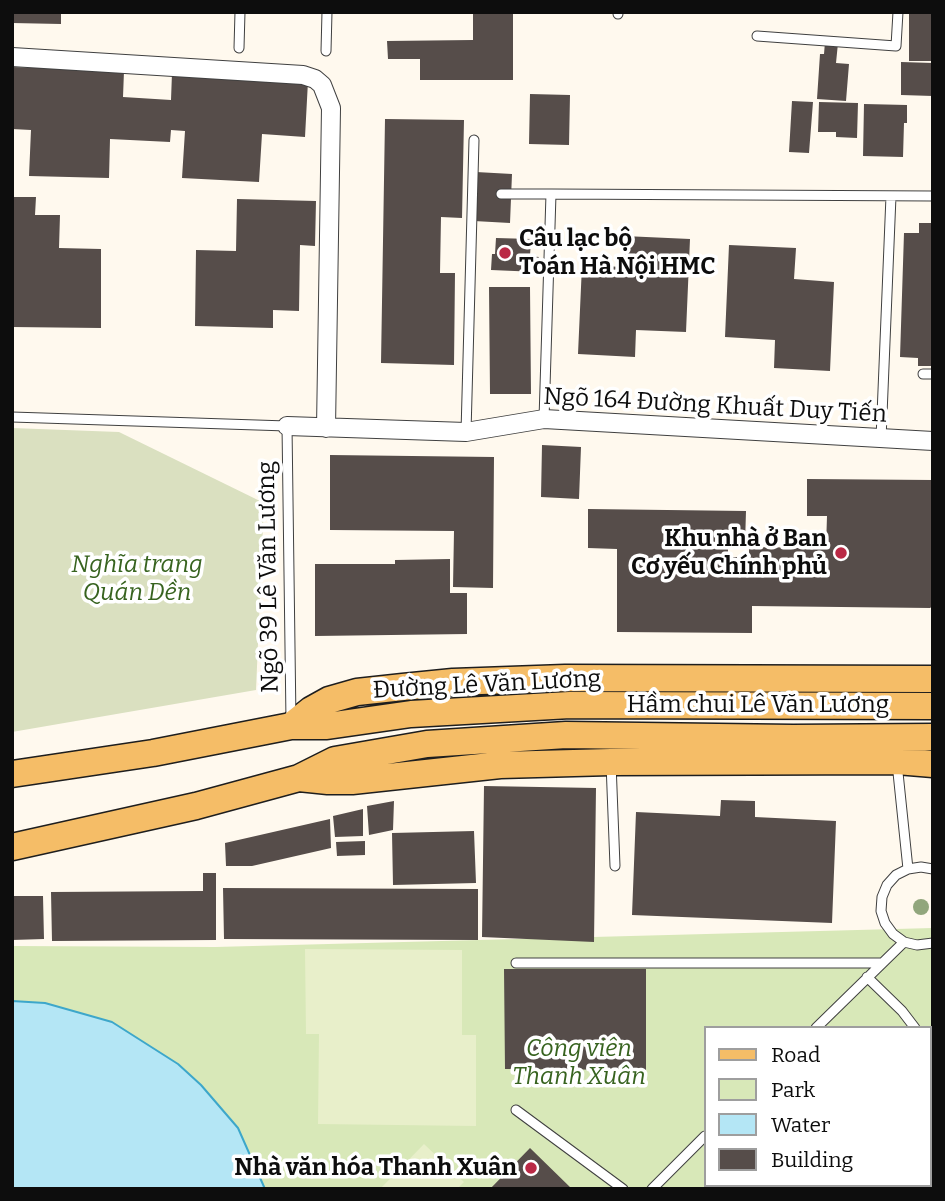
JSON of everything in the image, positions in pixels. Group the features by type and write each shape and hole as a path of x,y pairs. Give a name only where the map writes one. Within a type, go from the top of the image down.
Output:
{"main road":[{"name":"Đường Lê Văn Lương","path":"12,774 153,753 291,726 329,700 357,692 453,682 565,678 933,679"},
{"name":"Hầm chui Lê Văn Lương","path":"291,726 327,726 411,714 570,705 933,706"},
{"name":"Hầm chui Lê Văn Lương","path":"299,778 335,760 427,744 566,736 933,737"},
{"path":"12,847 196,806 299,778 352,781 499,765 611,762 921,766"}],"street":[{"path":"12,57 303,75 322,85 331,108 326,428"},
{"name":"Ngõ 164 Đường Khuất Duy Tiến","path":"287,426 466,432 544,419 933,441"}],"lane":[{"path":"239,48 240,12"},
{"path":"326,51 327,12"},
{"path":"757,36 896,46 898,12"},
{"path":"466,432 474,140"},
{"path":"500,194 933,196"},
{"path":"544,419 551,194"},
{"path":"881,439 891,196"},
{"path":"12,417 287,426"},
{"name":"Ngõ 39 Lê Văn Lương","path":"287,426 291,726"},
{"path":"611,762 615,866"},
{"path":"908,869 921,766"},
{"path":"933,869 908,869 896,875 887,885 882,897 881,911 893,934 904,942 917,945 933,943"},
{"path":"818,1026 904,942"},
{"path":"516,963 882,963"},
{"path":"867,977 913,1026"},
{"path":"516,1110 623,1189"},
{"path":"652,1189 704,1137"},
{"path":"931,1160 932,1189"}],"green space":[{"name":"Nghĩa trang Quán Dền","path":"12,428 119,432 264,503 256,690 12,732"},
{"name":"Công viên Thanh Xuân","path":"933,928 933,1189 12,1189 12,946 215,947"},
{"path":"305,949 462,950 462,1035 476,1035 476,1126 318,1124 319,1034 306,1034"},
{"path":"424,1144 464,1182 457,1189 380,1189"}],"water":[{"path":"12,1001 45,1003 112,1022 178,1064 201,1085 238,1128 265,1189 12,1189"}],"building":[{"path":"12,12 61,12 61,24 12,23"},
{"path":"473,12 513,12 513,80 420,80 420,59 388,59 387,41 473,40"},
{"path":"909,12 933,12 933,61 909,61"},
{"path":"825,42 838,43 836,63 849,64 846,101 817,99 820,54 824,54"},
{"path":"901,62 933,63 933,96 901,95"},
{"path":"12,67 124,71 123,97 171,100 172,73 308,81 305,137 262,134 259,182 182,178 185,131 171,130 170,142 110,139 109,178 29,176 31,130 12,129"},
{"path":"530,94 570,95 569,145 529,144"},
{"path":"792,101 813,102 809,153 789,152"},
{"path":"819,102 858,103 857,138 836,137 836,132 818,132"},
{"path":"864,104 907,105 903,157 863,156"},
{"path":"385,119 464,120 462,218 441,217 440,273 455,273 454,365 381,363"},
{"path":"476,172 512,174 510,223 474,221"},
{"path":"12,197 36,197 35,215 60,215 59,248 101,249 101,328 12,327"},
{"path":"237,199 316,201 315,246 300,245 299,311 273,310 273,328 195,326 196,250 236,251"},
{"path":"919,223 933,223 933,366 918,366 918,358 900,357 904,233 919,233"},
{"path":"624,236 690,239 686,332 636,330 635,357 578,354 582,265 623,267"},
{"path":"496,238 531,239 530,256 539,257 538,272 491,270"},
{"path":"729,245 796,248 794,279 834,282 830,371 774,368 775,340 725,337"},
{"path":"489,287 530,287 531,394 490,394"},
{"path":"542,445 581,447 579,499 541,497"},
{"path":"330,455 494,457 493,588 453,587 454,531 330,530"},
{"name":"Khu nhà ở Ban Cơ yếu Chính phủ","path":"807,479 933,480 933,606 752,606 752,633 617,632 617,549 588,548 588,509 746,511 745,544 728,544 728,557 749,557 749,547 826,548 827,516 807,516"},
{"path":"450,559 450,593 467,593 467,634 315,636 315,564 395,564 395,560"},
{"path":"484,786 596,788 594,942 482,937"},
{"path":"721,800 755,801 755,817 836,821 832,923 632,915 636,812 720,816"},
{"path":"394,801 393,830 369,835 367,806"},
{"path":"363,809 363,836 335,837 333,816"},
{"path":"330,819 331,848 252,866 226,866 225,843"},
{"path":"474,831 476,883 393,885 392,833"},
{"path":"365,841 365,855 337,856 336,842"},
{"path":"203,873 216,873 216,940 52,941 51,892 203,891"},
{"path":"223,888 478,889 478,940 224,939"},
{"path":"12,896 43,896 44,939 12,940"},
{"path":"504,969 646,969 646,1070 505,1069"},
{"name":"Nhà văn hóa Thanh Xuân","path":"530,1148 572,1189 490,1189"}],"place":[{"name":"Câu lạc bộ Toán Hà Nội HMC","path":"505,253"},
{"name":"Khu nhà ở Ban Cơ yếu Chính phủ","path":"841,553"},
{"name":"Nhà văn hóa Thanh Xuân","path":"531,1168"}]}
